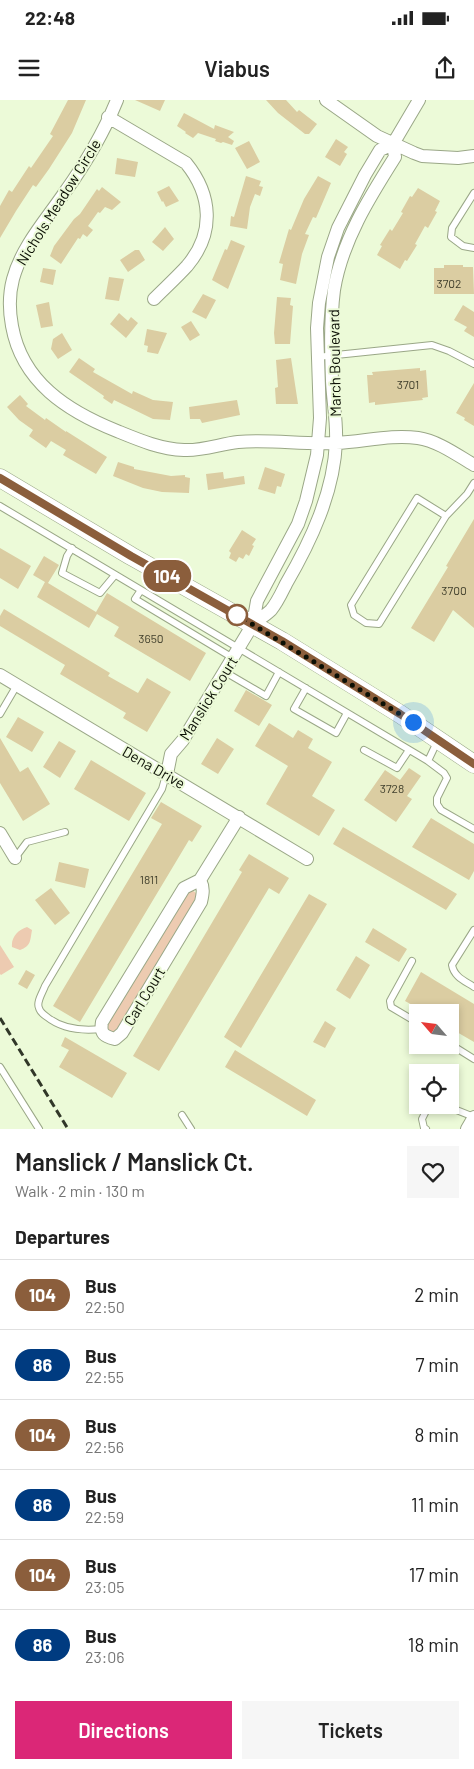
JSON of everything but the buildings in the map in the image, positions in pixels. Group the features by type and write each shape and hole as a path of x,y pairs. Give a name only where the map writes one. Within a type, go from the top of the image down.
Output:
{"main road":[{"path":"0,478 123,552 253,624 439,739 474,764"}],"street":[{"name":"Nichols Meadow Circle","path":"116,100 92,150 26,248 18,264 13,281 10,298 10,317 14,336 27,368 37,381 66,406 100,424 156,446 186,450 256,441 327,443 400,436 418,438 446,448 474,465"},
{"path":"326,100 377,136 422,156 458,158 474,156"},
{"name":"March Boulevard","path":"253,624 272,609 306,549 318,521 329,485 327,443 334,299 339,270 354,228 395,156 393,144 419,100"},
{"path":"108,117 186,164 202,186 206,200 207,214 201,244 188,265 154,299"},
{"path":"253,624 257,601 298,524 327,443 320,409 317,328 328,257 338,228 361,183 380,150 393,144"},
{"name":"Manslick Court","path":"166,774 171,754 183,740 253,624"},
{"name":"Dena Drive","path":"0,675 307,859"},
{"name":"Carl Court","path":"200,880 204,893 201,902 122,1033 115,1039 103,1035 101,1029 102,1022 184,888 200,880 239,817"},
{"path":"0,833 15,858"},
{"path":"467,1129 474,1117"}],"lane":[{"path":"474,193 452,228 451,236 463,246 474,248"},
{"path":"317,357 432,345 449,351 474,364"},
{"path":"446,516 417,498 351,605 354,615 366,623 379,624 446,516 467,494 474,483"},
{"path":"0,506 141,590 236,653"},
{"path":"72,548 67,556 62,573 100,593 115,575"},
{"path":"141,590 135,599 236,653 279,672 428,761 444,773 447,778 437,798 437,804 441,810 474,829"},
{"path":"225,672 266,696 279,672"},
{"path":"0,714 17,685"},
{"path":"306,688 294,709 336,733 347,713"},
{"path":"428,761 439,739"},
{"path":"364,750 397,768 409,750"},
{"path":"101,1029 66,1027 51,1020 42,1013 38,1008 38,1002 162,789 166,774"},
{"path":"15,858 27,842 65,832"},
{"path":"474,930 452,965 453,971 457,976 474,987"},
{"path":"409,1017 392,1007 390,1001 412,961"},
{"path":"459,1050 474,1059"},
{"path":"0,1067 39,1129"},
{"path":"459,1111 474,1117"},
{"path":"424,1114 422,1119 426,1129"},
{"path":"182,1115 191,1129"}],"shaded area":[{"path":"192,890 196,893 196,899 117,1032 111,1033 108,1030 108,1024 186,894"},
{"path":"27,927 32,930 28,945 20,950 12,947 16,934"},
{"path":"0,945 14,967 1,975 0,974"}],"railway":[{"path":"0,1018 68,1129"}],"bus line":[{"name":"104","path":"0,478 131,556 282,641 400,714 474,764"}],"route":[{"path":"237,615 413,722"}]}
